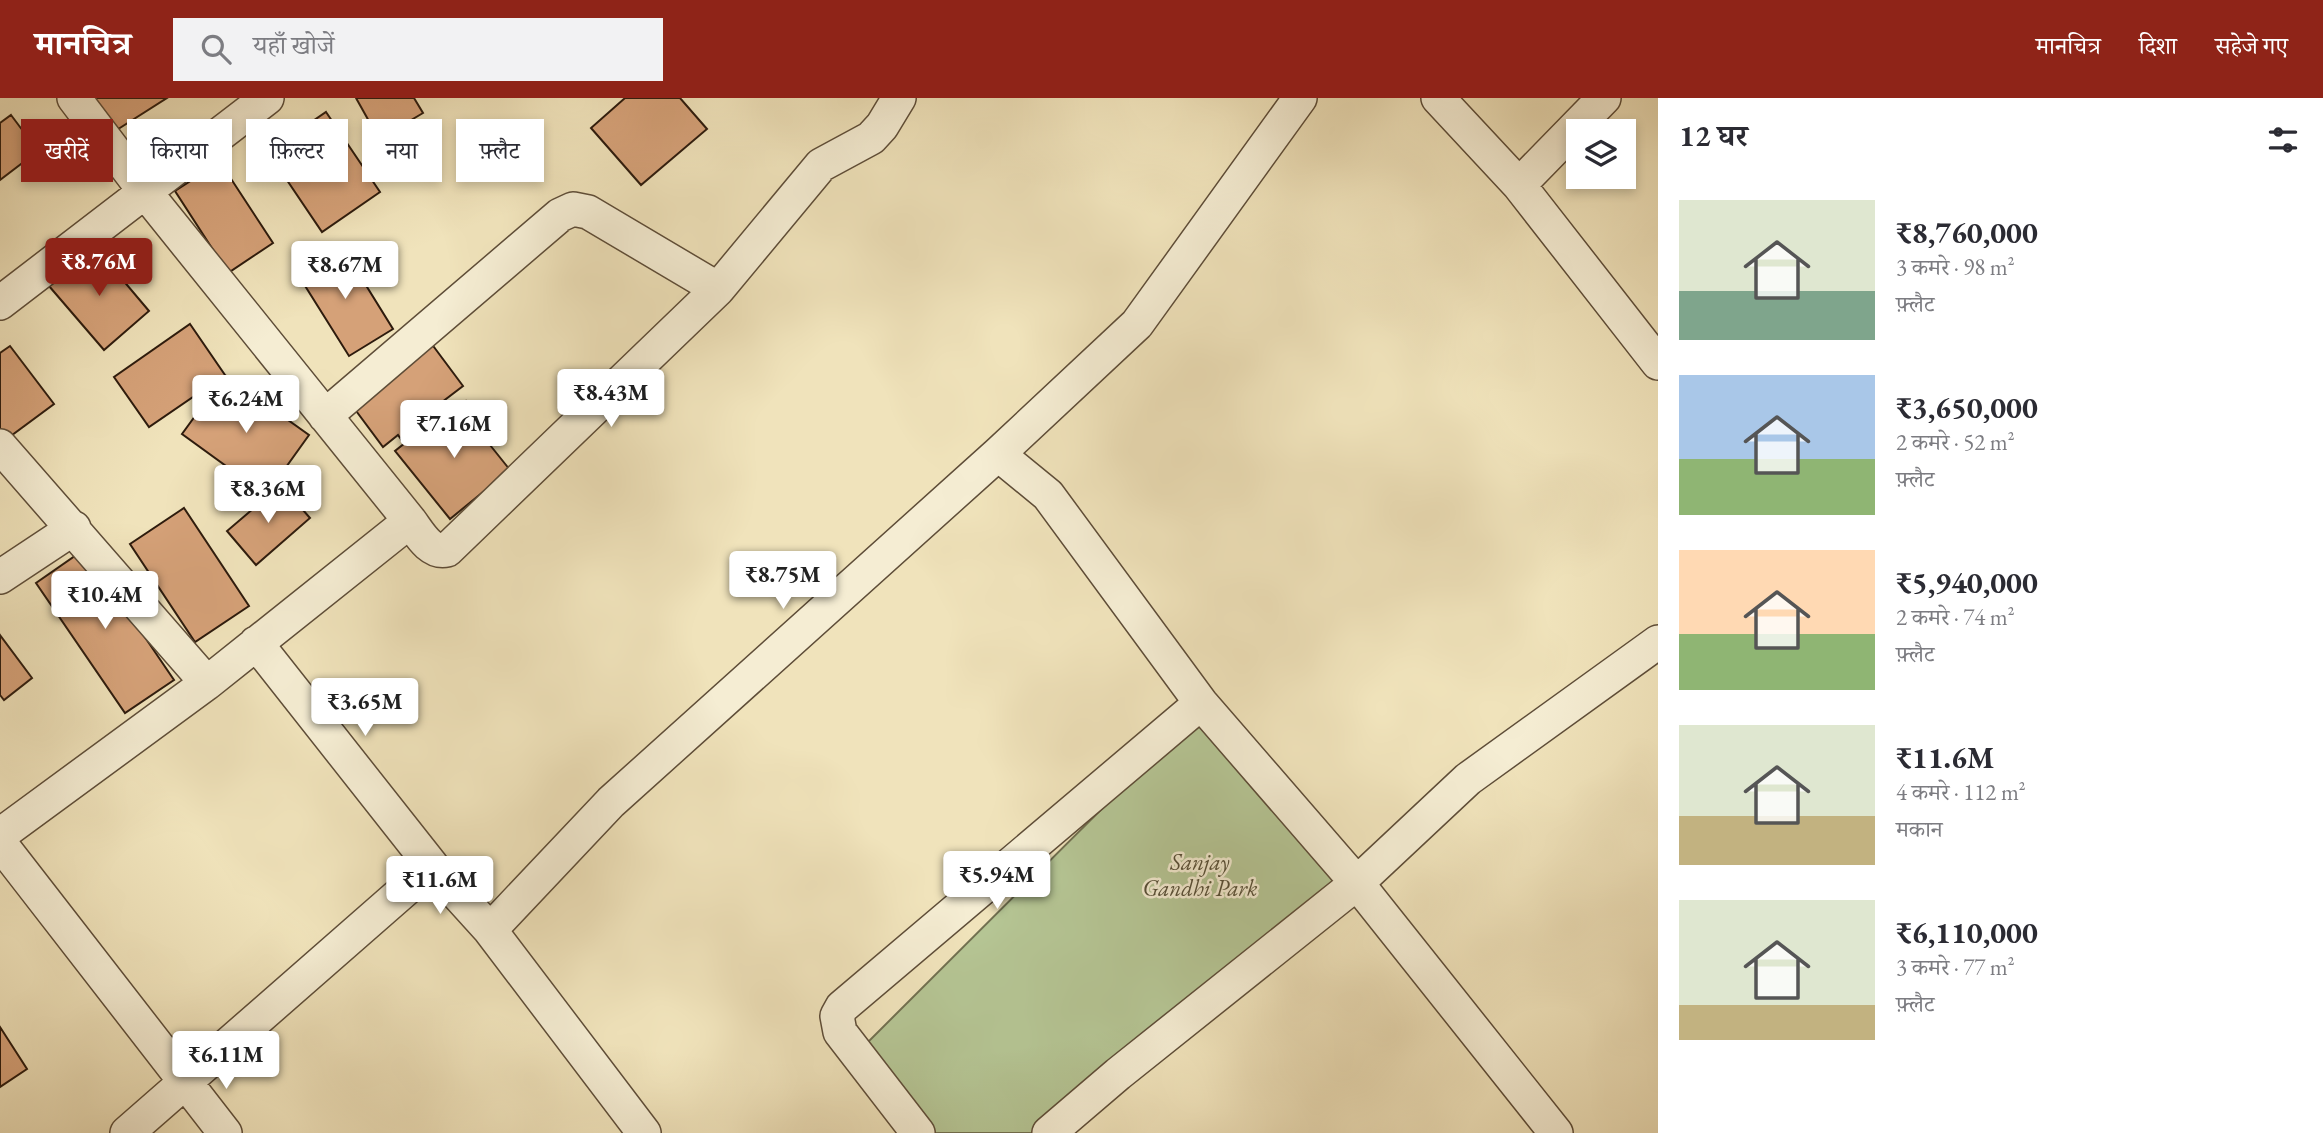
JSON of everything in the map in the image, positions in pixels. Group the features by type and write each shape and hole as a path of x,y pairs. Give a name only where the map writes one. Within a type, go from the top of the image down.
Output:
{"street":[{"path":"74,98 146,193 325,416 433,549 440,552 447,550 718,289 821,165 870,138 882,126 899,98"},
{"path":"0,303 267,98"},
{"path":"489,930 611,802 998,454 1137,324 1300,98"},
{"path":"1438,98 1519,185 1658,363"},
{"path":"1519,185 1604,98"},
{"path":"325,416 560,215 573,209 588,212 718,289"},
{"path":"0,446 207,683"},
{"path":"998,454 1048,495 1201,703 1357,883 1556,1133"},
{"path":"0,835 207,683 410,521"},
{"path":"0,576 74,528"},
{"path":"1049,1133 1118,1074 1357,883 1468,779 1658,642"},
{"path":"256,643 432,866 489,930 644,1133"},
{"path":"918,1133 840,1032 836,1024 842,1007 1201,703"},
{"path":"0,843 225,1133"},
{"path":"127,1133 432,866"}],"green space":[{"name":"Sanjay Gandhi Park","path":"1206,705 1378,886 1053,1133 935,1133 862,1048"}],"building":[{"path":"89,98 167,98 134,119 127,119 127,123 113,132 113,119 103,119"},
{"path":"356,98 414,98 423,113 413,119 368,119"},
{"path":"625,98 680,98 707,129 641,185 591,128"},
{"path":"326,112 331,119 316,119"},
{"path":"11,115 21,128 21,164 0,180 0,123"},
{"path":"348,145 362,165 362,182 373,182 380,192 322,232 288,182 348,182"},
{"path":"232,180 273,243 228,273 175,191 189,182"},
{"path":"341,245 393,329 349,356 297,273"},
{"path":"95,247 149,311 104,350 49,286"},
{"path":"190,324 225,375 149,427 114,377"},
{"path":"428,339 463,386 429,412 433,419 403,442 398,435 383,447 348,400"},
{"path":"10,346 54,404 0,444 0,353"},
{"path":"225,375 309,435 266,495 182,434"},
{"path":"466,401 489,429 482,435 510,470 450,519 395,451 435,419 438,424"},
{"path":"281,485 310,518 256,565 227,531"},
{"path":"184,508 249,606 195,642 130,544"},
{"path":"85,549 174,680 125,713 36,583"},
{"path":"0,635 32,678 4,700 0,695"},
{"path":"0,1027 27,1069 0,1087"}]}
